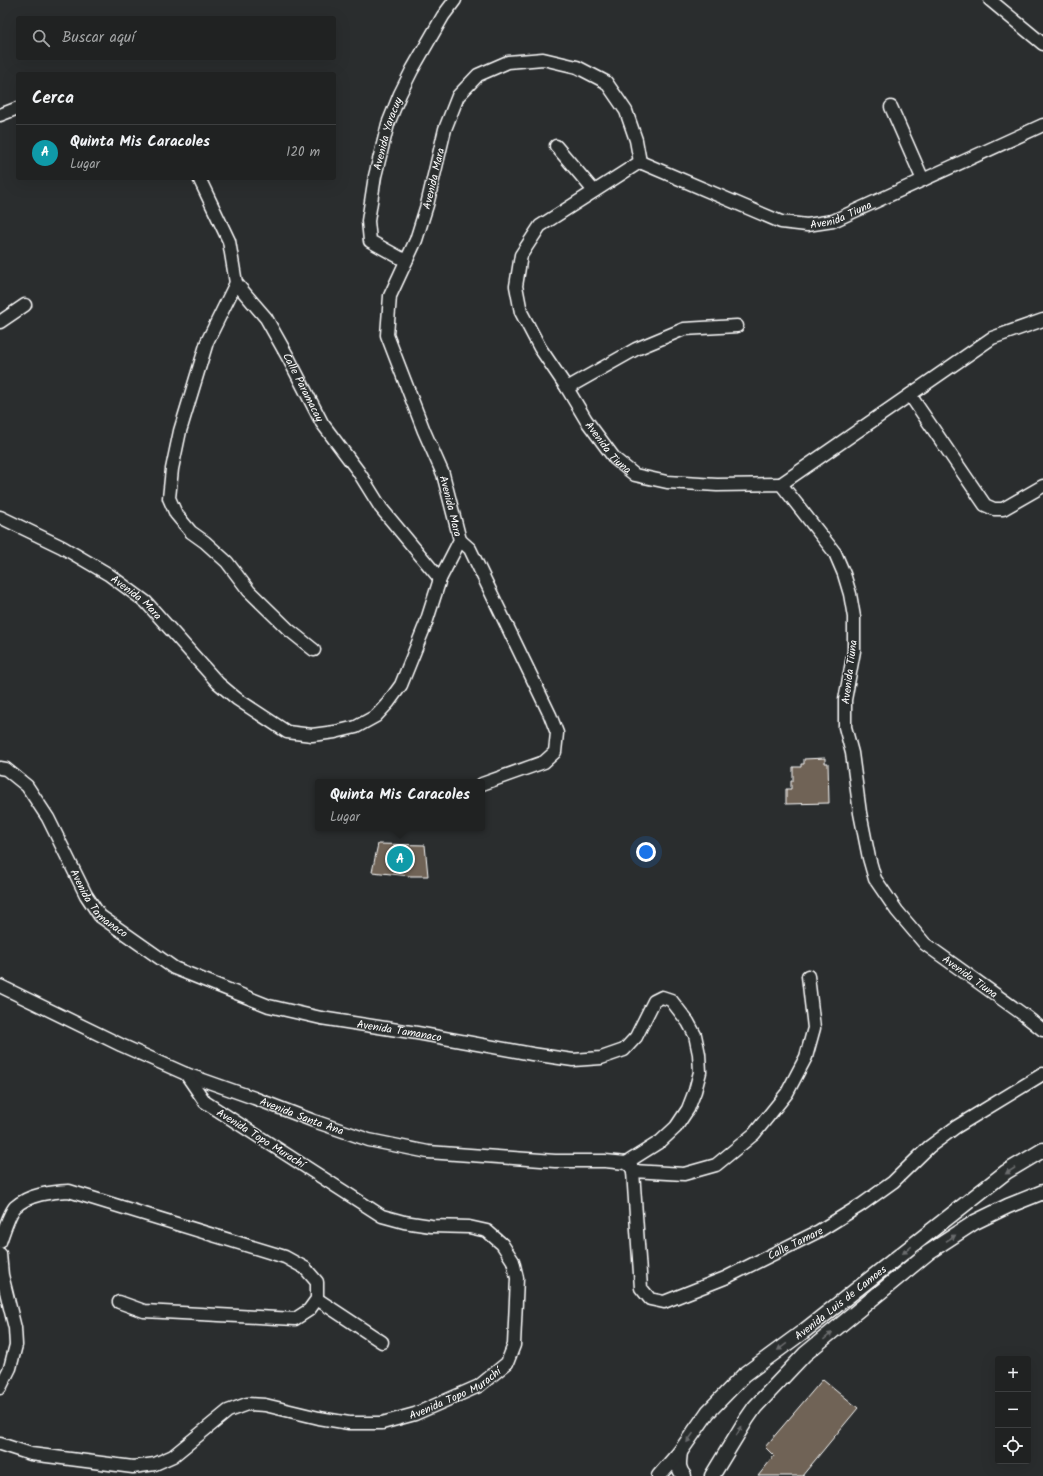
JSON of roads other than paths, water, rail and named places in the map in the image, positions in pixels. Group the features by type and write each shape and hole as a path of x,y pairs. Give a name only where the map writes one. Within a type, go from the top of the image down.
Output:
{"street":[{"name":"Avenida Yaracuy","path":"406,261 370,241 368,221 375,176 388,124 400,94 444,16 455,0"},
{"path":"990,0 1043,44"},
{"name":"Avenida Mara","path":"0,517 62,547 108,574 146,602 218,683 249,708 287,732 312,735 335,732 356,727 376,716 388,703 401,684 426,623 440,579 460,540 444,474 424,430 387,335 390,296 416,240 427,205 445,129 458,96 478,75 508,62 543,59 577,67 606,82 626,111 636,140 640,162"},
{"path":"891,106 923,180"},
{"path":"0,115 16,109"},
{"name":"Avenida Tiuna","path":"1043,125 833,221 807,225 782,222 640,162 540,226 521,255 516,286 521,312 540,348 568,388 586,420 615,459 634,475 667,482 717,485 781,484 835,553 844,574 850,594 854,617 854,651 844,700 845,727 852,753 860,813 869,858 876,879 897,911 925,944 1024,1014 1043,1030"},
{"path":"556,146 594,191"},
{"path":"200,180 229,241 236,283 206,342 180,431 172,469 169,498 176,514 191,532 228,562 250,591 289,630 314,650"},
{"name":"Calle Paramacay","path":"236,283 266,318 322,423 358,471 381,508 440,579"},
{"path":"0,322 25,305"},
{"path":"781,484 992,338 1043,320"},
{"path":"568,388 636,349 684,329 737,326"},
{"path":"910,395 985,505 994,509 1003,510 1043,486"},
{"path":"460,540 470,549 550,715 557,733 555,752 544,762 485,783"},
{"name":"Avenida Tamanaco","path":"0,768 6,769 27,786 48,818 86,895 100,916 174,968 269,1006 321,1018 573,1060 601,1058 624,1050 636,1037 654,1001 662,997 671,1000 688,1022 695,1036 699,1054 700,1072 688,1109 676,1127 629,1167"},
{"name":"Avenida Santa Ana","path":"0,986 186,1074 369,1140 428,1152 555,1161 605,1161 629,1167 684,1174 716,1165 754,1134 787,1093 806,1057 814,1028 808,976"},
{"name":"Avenida Topo Murachí","path":"0,1444 31,1454 133,1467 155,1464 173,1456 228,1410 247,1404 265,1405 318,1418 349,1423 382,1423 415,1414 479,1386 507,1363 514,1346 517,1278 513,1261 502,1244 487,1231 469,1227 430,1226 404,1222 382,1216 205,1102 186,1074"},
{"name":"Calle Tamare","path":"629,1167 641,1288 650,1299 664,1302 725,1278 819,1231 861,1205 893,1182 929,1147 956,1127 1043,1074"},
{"name":"Avenida Luis de Camoes","path":"659,1476 680,1452 708,1412 744,1375 804,1331 1006,1172 1043,1150"},
{"path":"0,1242 15,1208 32,1198 49,1192 69,1191 285,1257 305,1268 316,1282 317,1299 309,1310 295,1319 144,1311 119,1302"},
{"name":"Avenida Luis de Camoes","path":"712,1474 755,1407 805,1354 929,1252 975,1222 1008,1206 1043,1192"},
{"path":"0,1254 7,1300 15,1328 16,1345 10,1368 0,1388"},
{"path":"317,1299 382,1342"},
{"path":"680,1452 678,1464 679,1470 684,1476"}],"place":[{"name":"Quinta Mis Caracoles","path":"400,859"}]}
